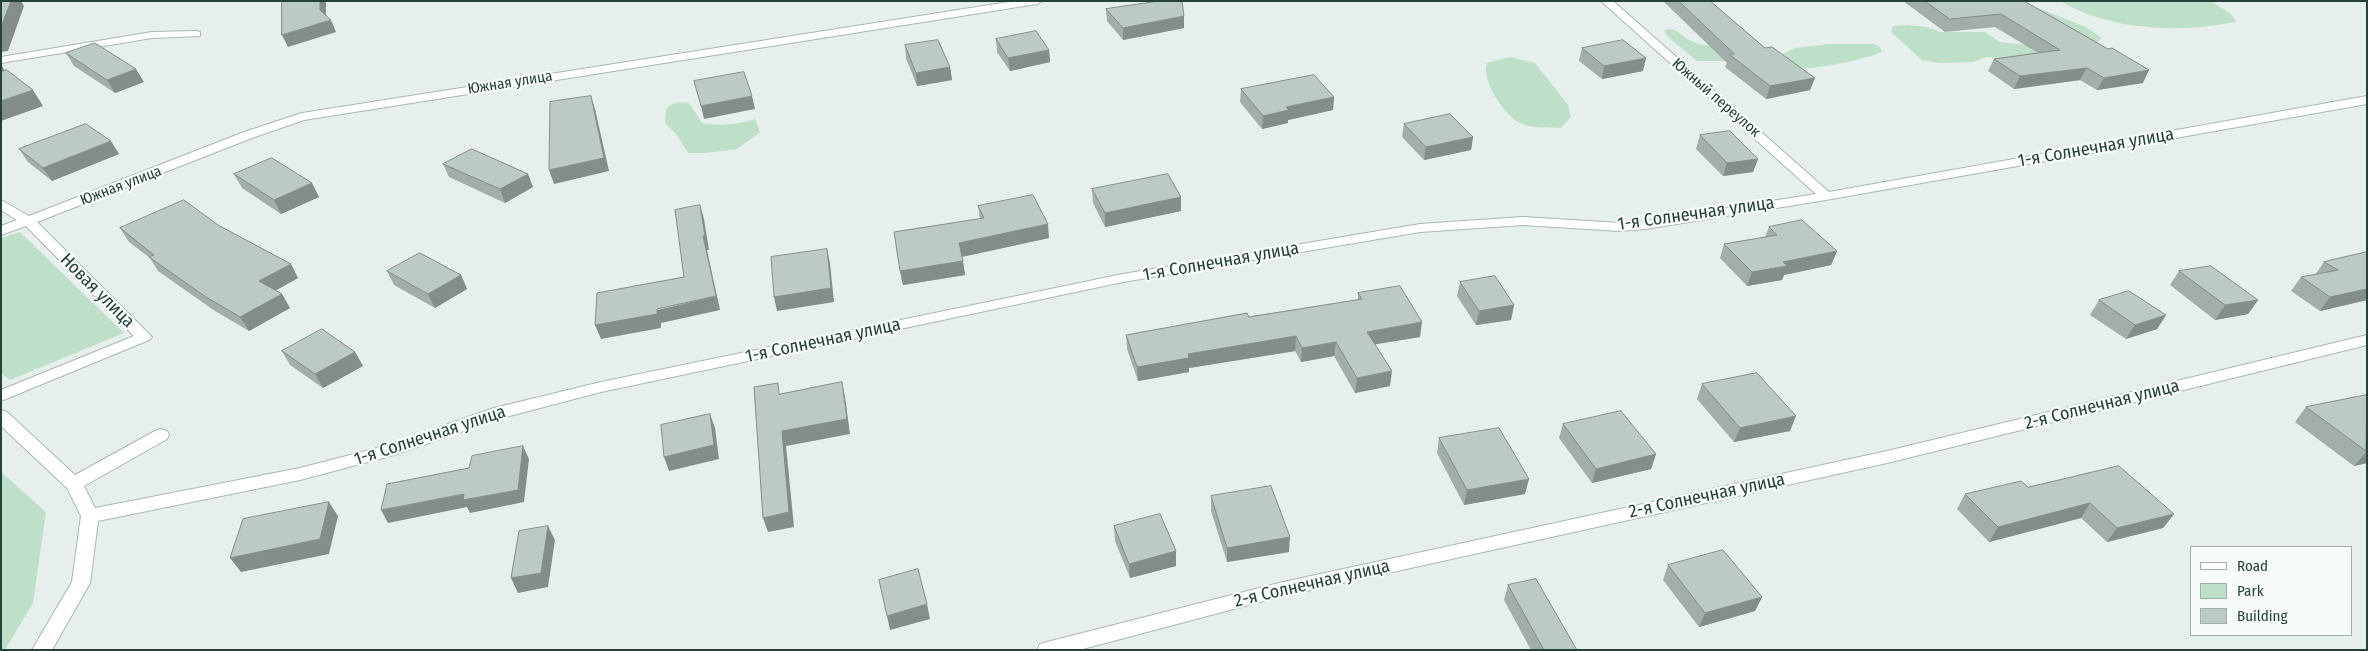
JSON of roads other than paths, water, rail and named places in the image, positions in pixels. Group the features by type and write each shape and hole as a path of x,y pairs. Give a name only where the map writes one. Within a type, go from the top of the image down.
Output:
{"street":[{"name":"Южная улица","path":"1,231 101,194 248,135 302,117 1036,1"},
{"name":"Южный переулок","path":"1606,1 1826,196"},
{"path":"1,60 152,35 196,34"},
{"name":"1-я Солнечная улица","path":"90,516 300,474 388,451 494,414 601,387 1123,278 1420,228 1523,220 1620,227 1636,226 1826,196 2367,100"},
{"name":"Новая улица","path":"1,204 28,221 144,337 1,396"},
{"name":"2-я Солнечная улица","path":"1047,650 1279,590 1887,457 2367,340"},
{"path":"1,416 74,484 90,516 80,583 42,650"},
{"path":"74,484 162,435"}]}
